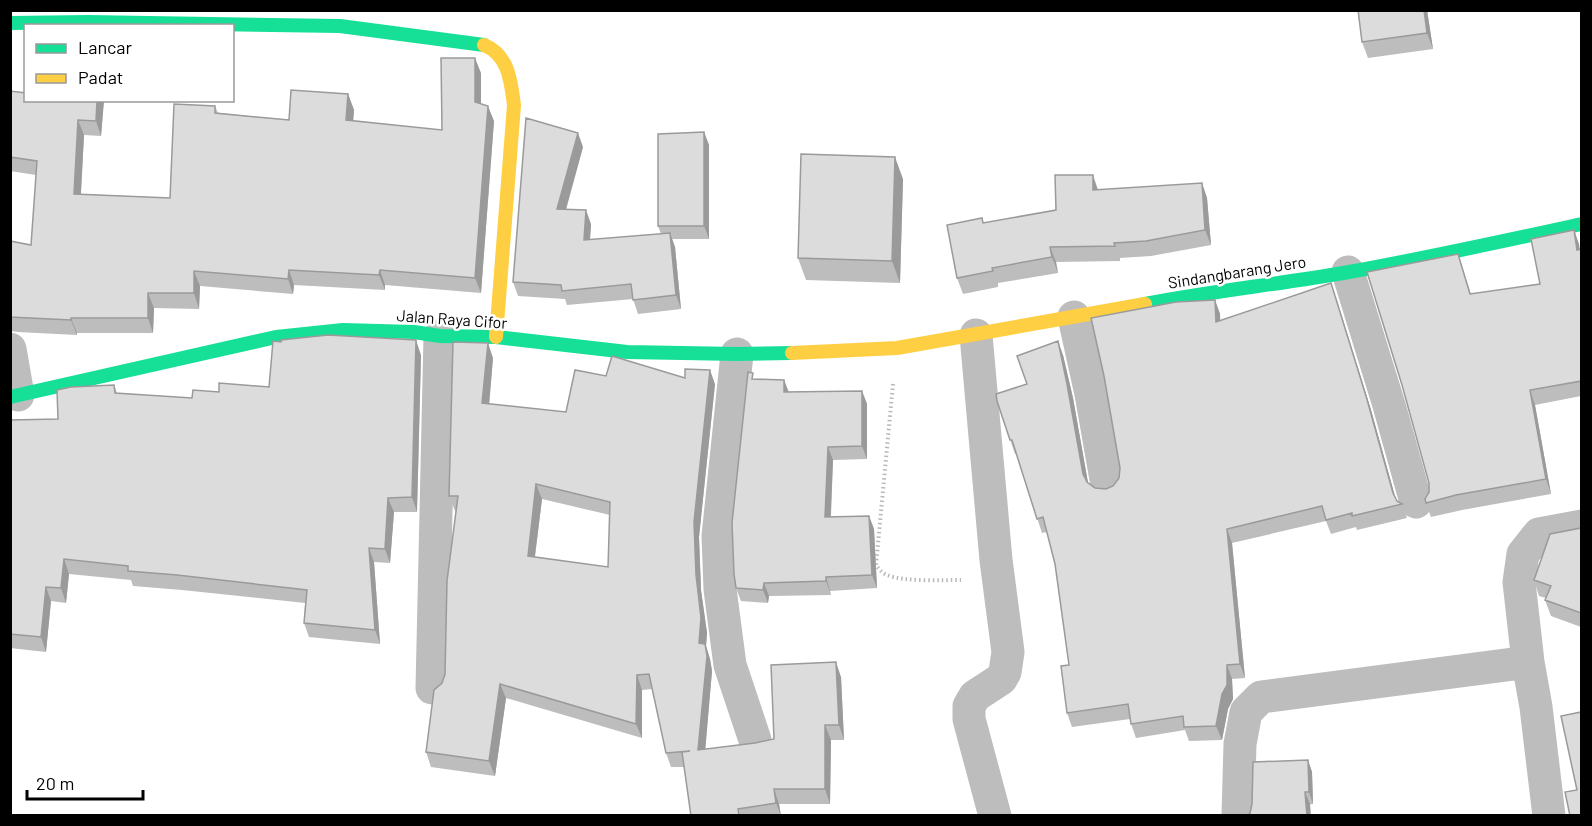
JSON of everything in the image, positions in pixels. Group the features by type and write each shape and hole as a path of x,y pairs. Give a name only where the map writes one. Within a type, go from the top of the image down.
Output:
{"street":[{"path":"10,23 88,21 340,26 492,47 502,57 510,74 514,105 496,337"},
{"name":"Sindangbarang Jero","path":"897,348 1197,294 1348,272 1581,224"},
{"path":"1348,272 1416,502"},
{"path":"1074,317 1091,394 1107,485"},
{"name":"Jalan Raya Cifor","path":"14,396 276,337 343,330 496,337 627,352 737,354 897,348"},
{"path":"976,335 998,580 1008,652 1001,679 975,696 969,706 969,719 995,816"},
{"path":"432,688 440,336"},
{"path":"10,349 14,396"},
{"path":"737,354 720,505 718,546 720,589 730,665 755,740"},
{"path":"1549,816 1519,582 1523,554 1539,534 1581,526"},
{"path":"1238,816 1240,744 1246,712 1262,698 1528,662"}],"path":[{"path":"897,348 876,565 888,576 910,579 998,580"}],"building":[{"path":"1358,10 1424,10 1427,33 1362,42"},
{"path":"441,58 475,58 475,102 488,106 475,278 380,270 379,275 289,270 288,279 194,271 194,293 148,293 148,318 71,318 71,320 10,317 10,241 31,245 37,161 10,157 10,91 24,93 24,102 97,102 96,121 78,120 74,194 170,198 174,104 215,106 215,113 289,120 291,90 348,94 346,120 442,130"},
{"path":"526,118 578,133 557,209 586,210 584,240 670,233 676,295 633,300 631,284 562,291 561,285 513,282"},
{"path":"704,132 704,226 658,226 658,134"},
{"path":"801,154 895,157 892,261 798,258"},
{"path":"1055,175 1093,175 1093,190 1202,183 1205,230 1146,241 1114,243 1115,246 1050,247 1052,257 992,268 993,271 957,278 947,225 982,218 983,223 1056,210"},
{"path":"1574,230 1577,250 1581,249 1581,381 1530,390 1546,479 1456,495 1426,503 1429,483 1367,272 1458,254 1470,294 1540,284 1531,239"},
{"path":"1331,283 1393,493 1397,501 1402,504 1326,520 1322,506 1227,529 1240,664 1227,665 1227,685 1222,694 1216,726 1184,727 1183,716 1131,724 1128,704 1067,713 1061,666 1069,665 1055,564 1043,517 1037,519 996,394 1027,384 1017,356 1058,341 1083,474 1087,482 1095,488 1106,489 1113,486 1119,478 1120,468 1091,318 1176,302 1215,300 1216,322"},
{"path":"328,335 416,340 412,497 388,498 385,549 369,548 375,630 304,623 307,590 128,571 128,566 64,559 61,588 46,587 41,637 10,634 10,420 58,419 57,390 71,387 114,385 115,393 192,398 193,390 219,392 219,383 269,387 273,341 281,342 281,340"},
{"path":"453,342 488,343 482,403 566,412 575,370 606,376 612,356 685,378 685,369 710,370 694,522 696,575 701,618 699,643 705,644 707,656 698,750 774,739 771,665 836,662 839,725 825,725 825,789 774,789 776,803 738,809 739,816 691,816 682,752 690,751 666,753 649,674 637,675 636,724 500,684 489,761 426,752 434,690 442,683 445,674 447,581 458,496 449,496","holes":["536,484 610,502 608,567 528,556"]},
{"path":"748,372 753,373 752,379 784,380 784,392 862,391 862,446 828,447 825,517 869,516 872,575 826,577 826,581 764,583 763,590 736,588 732,523"},
{"path":"1581,528 1581,613 1545,600 1551,586 1534,580 1550,534"},
{"path":"1581,712 1581,816 1570,816 1565,792 1577,790 1561,716"},
{"path":"1308,760 1309,792 1305,792 1307,816 1247,816 1252,804 1253,762"}],"traffic: fast":[{"path":"10,23 214,24"},
{"path":"234,24 340,26 484,45"},
{"path":"1145,304 1349,272 1582,224"},
{"path":"10,397 276,337 343,330 496,337 627,352 792,353"}],"traffic: slow":[{"path":"484,45 499,55 504,62 510,79 514,105 496,337"},
{"path":"792,353 897,348 1145,304"}]}
